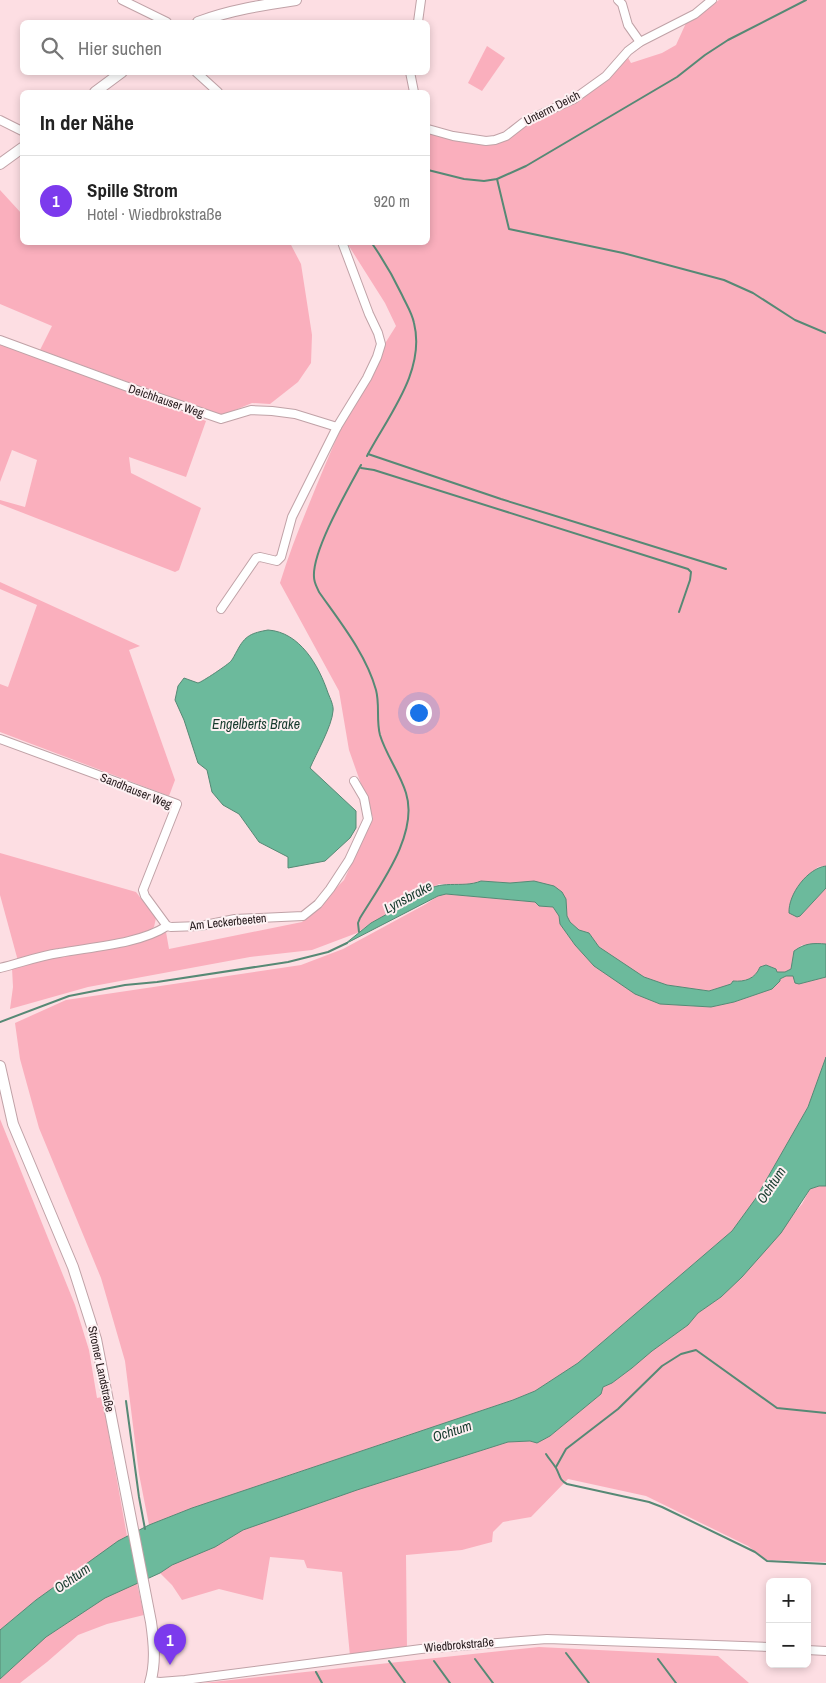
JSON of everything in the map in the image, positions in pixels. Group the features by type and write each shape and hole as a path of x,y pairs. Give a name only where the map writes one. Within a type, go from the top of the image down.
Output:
{"main road":[{"path":"204,20 243,9 296,0"},
{"path":"98,90 118,75"},
{"path":"0,164 20,149"},
{"name":"Stromer Landstraße","path":"0,1066 13,1124 73,1267 96,1339 154,1644 151,1682"}],"street":[{"path":"122,0 163,20"},
{"path":"418,20 421,0"},
{"path":"618,0 622,4 628,26 640,42"},
{"name":"Unterm Deich","path":"430,129 486,141 506,136 524,122 574,99 606,76 628,51 640,42 695,14 712,0"},
{"path":"199,75 216,90"},
{"path":"411,75 414,90"},
{"path":"0,120 20,130"},
{"path":"221,609 256,558 260,557 277,561 281,557 292,517 337,428 367,378 377,357 381,344 378,333 343,245"},
{"name":"Deichhauser Weg","path":"0,340 221,419 251,410 272,411 295,414 337,428"},
{"name":"Sandhauser Weg","path":"0,739 177,804 143,890 145,896 167,926"},
{"name":"Am Leckerbeeten","path":"0,968 44,956 83,950 132,939 167,926 171,928 200,926 235,919 303,916 318,904 330,889 349,860 368,819 364,798 354,781"},
{"name":"Wiedbrokstraße","path":"151,1682 185,1680 421,1649 546,1639 766,1647"},
{"path":"811,1650 826,1651"}],"shaded area":[{"path":"719,0 826,0 826,866 818,867 805,881 795,895 789,913 800,916 826,888 826,944 802,945 794,951 791,969 785,972 777,972 776,969 766,965 760,967 749,979 733,981 731,984 709,991 667,985 643,977 599,947 589,933 579,930 570,922 567,916 566,899 534,881 510,883 481,881 475,884 439,884 357,933 312,950 250,957 88,987 10,1009 13,987 12,968 166,932 169,949 302,922 344,880 373,818 349,750 339,691 280,583 302,523 343,425 362,384 396,326 385,303 348,245 430,245 430,132 476,143 523,127 568,104 627,56 631,63 662,53 676,45 686,23"},
{"path":"487,46 505,58 482,91 468,83"},
{"path":"0,190 20,212 20,245 291,245 301,264 312,335 311,363 298,382 270,404 252,403 221,416 40,350 52,326 0,304"},
{"path":"0,341 206,421 186,477 129,457 131,473 201,508 179,570 175,572 0,504 0,500 25,507 37,460 12,450 0,482"},
{"path":"0,582 140,646 129,650 175,780 169,796 0,732 0,684 8,687 37,605 0,589"},
{"path":"0,853 136,892 156,918 154,927 148,932 18,961 0,895"},
{"path":"446,894 536,902 539,906 553,907 559,916 560,924 575,945 660,1004 711,1007 734,1002 772,989 779,980 786,976 793,976 799,984 826,977 826,1057 808,1107 756,1198 732,1231 578,1363 535,1391 192,1508 149,1525 139,1474 125,1361 101,1278 39,1128 20,1059 15,1023 66,1000 301,965 343,949 438,896"},
{"path":"0,1119 75,1305 89,1350 97,1398 102,1397 127,1536 36,1600 0,1630"},
{"path":"826,1186 826,1562 766,1560 748,1546 646,1496 568,1479 531,1517 503,1522 493,1532 492,1542 462,1550 406,1555 407,1649 350,1656 342,1572 307,1568 304,1560 270,1557 263,1600 219,1589 182,1600 172,1585 160,1573 172,1565 215,1547 243,1530 357,1490 508,1442 530,1441 537,1443 550,1436 601,1394 603,1387 612,1383 632,1368 688,1325 698,1313 721,1297 802,1204 810,1189"},
{"path":"137,1583 144,1615 107,1624 78,1635 20,1683 0,1683 0,1679 46,1637 105,1598"},
{"path":"539,1647 718,1656 749,1683 203,1683"}],"water":[{"name":"Engelberts Brake","path":"268,630 279,632 299,644 307,652 319,672 332,702 333,711 327,732 310,768 356,811 356,828 350,838 325,861 288,868 288,857 259,842 239,814 223,805 212,792 207,770 198,763 184,720 175,700 178,686 184,678 198,683 205,680 231,661 246,638"},
{"path":"826,866 826,888 800,916 797,917 789,913 792,898 800,883 812,872"},
{"path":"481,881 510,883 534,881 554,886 562,892 566,899 567,916 570,922 579,930 589,933 599,947 644,977 667,985 709,991 731,984 733,981 749,979 760,967 766,965 776,969 777,972 785,972 791,969 794,951 802,946 813,944 826,944 826,977 799,984 795,983 793,976 786,976 780,979 772,989 734,1002 711,1007 660,1004 635,994 594,966 575,945 560,924 559,916 553,907 539,906 535,902 446,894 438,896 345,944 371,923 429,889 436,886"},
{"name":"Ochtum","path":"826,1057 826,1186 810,1189 781,1233 742,1277 721,1297 698,1313 688,1325 632,1368 612,1383 603,1387 601,1394 550,1436 537,1443 530,1441 508,1442 357,1490 243,1530 215,1547 172,1565 160,1573 105,1598 46,1637 0,1679 0,1630 36,1600 118,1541 149,1525 192,1508 513,1400 535,1391 578,1363 732,1231 756,1198 808,1107"}],"waterway":[{"path":"430,170 464,179 484,181 497,179 526,166 677,77 728,40 806,0"},
{"path":"497,179 509,229 623,253 724,280 753,293 795,320 826,333"},
{"path":"367,456 403,393 415,358 416,341 414,323 410,312 384,261 373,245"},
{"path":"368,454 501,499 726,569"},
{"path":"359,932 358,923 360,918 387,875 402,842 409,809 406,793 380,735 377,696 372,677 352,639 319,592 314,579 315,566 325,536 361,465"},
{"path":"361,468 374,470 688,569 691,572 690,580 679,612"},
{"name":"Lynsbrake","path":"0,1022 69,996 125,985 157,982 288,962 328,952 347,943"},
{"path":"556,1467 566,1449 618,1409 662,1366 681,1354 696,1350 777,1408 826,1413"},
{"path":"126,1401 145,1529"},
{"path":"546,1454 561,1479 567,1484 649,1502 662,1507 755,1552 767,1561 826,1564"},
{"path":"566,1653 589,1683"},
{"path":"475,1659 493,1683"},
{"path":"658,1659 676,1683"},
{"path":"389,1661 405,1683"},
{"path":"434,1661 450,1683"},
{"path":"316,1672 322,1683"}],"place":[{"name":"Spille Strom","path":"170,1665"}]}
